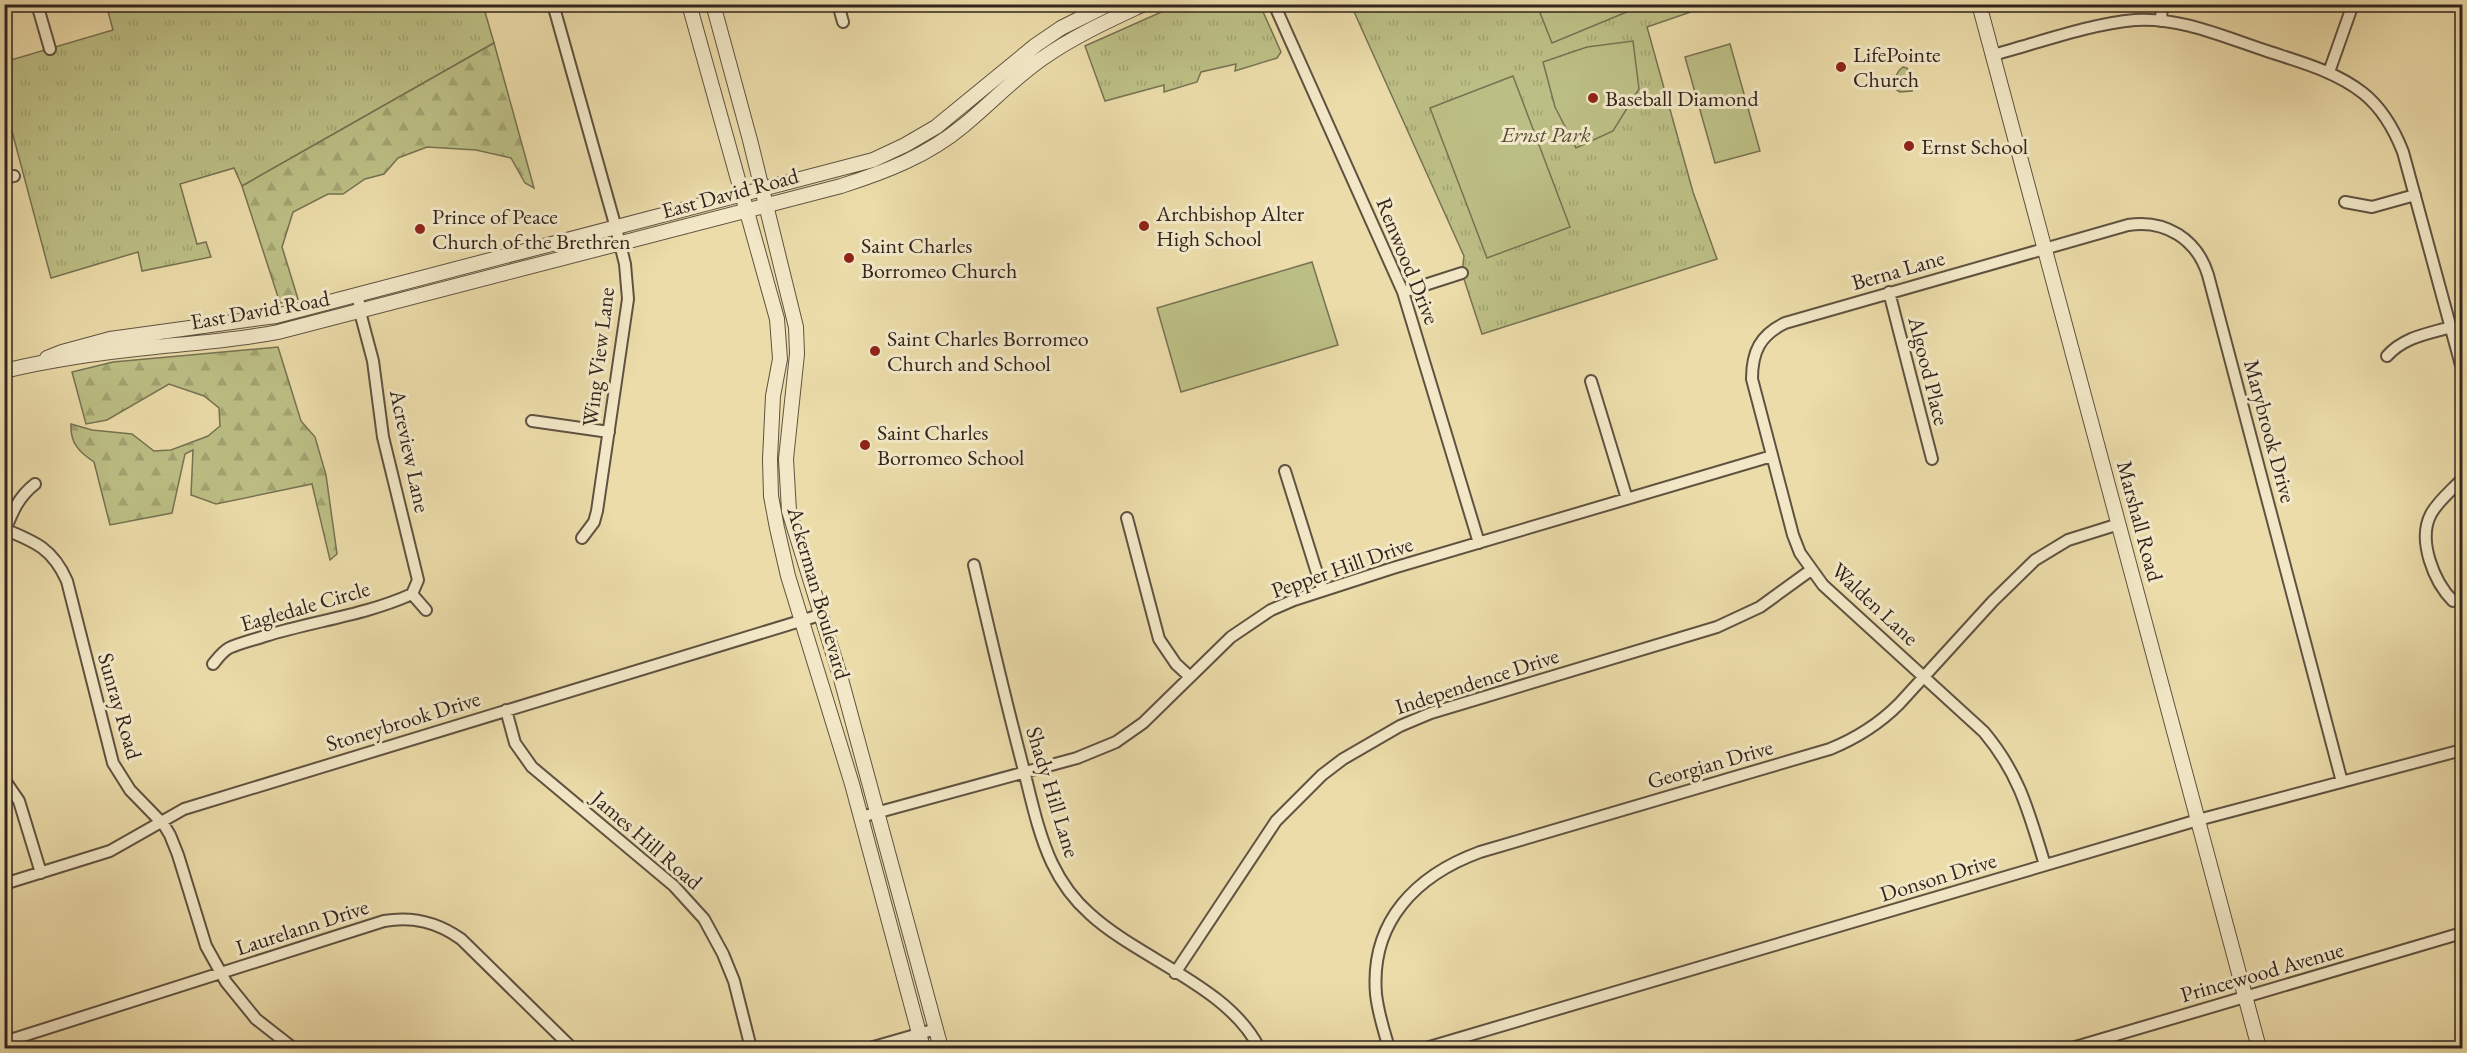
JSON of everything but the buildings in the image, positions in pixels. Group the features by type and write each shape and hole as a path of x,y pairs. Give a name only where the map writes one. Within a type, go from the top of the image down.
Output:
{"street":[{"path":"37,4 50,49"},
{"name":"Wing View Lane","path":"553,4 616,228 625,264 628,299 597,511 594,522 582,538"},
{"name":"Ackerman Boulevard","path":"689,4 770,289 780,338 780,359 773,396 771,496 788,576 804,620 861,818 923,1048"},
{"name":"Ackerman Boulevard","path":"713,4 762,189 798,342 786,459 789,511 841,679 941,1048"},
{"path":"838,4 843,22"},
{"name":"East David Road","path":"34,364 62,352 110,339 182,328 216,326 291,313 873,160 917,139 949,118 1036,45 1061,28 1109,4"},
{"name":"East David Road","path":"4,371 117,351 244,339 360,312 851,183 912,160 962,128 1043,57 1080,35 1144,4"},
{"name":"Renwood Drive","path":"1274,4 1403,292 1479,543"},
{"name":"Marshall Road","path":"1979,4 2259,1048"},
{"path":"2161,21 2162,4"},
{"path":"2329,72 2353,4"},
{"path":"1993,55 2116,23 2161,21 2193,26 2329,72 2364,93 2388,120 2403,152 2463,369"},
{"path":"2345,202 2372,207 2415,195"},
{"name":"Marybrook Drive","path":"2045,247 2128,225 2150,224 2163,226 2186,239 2205,264 2342,782"},
{"name":"Berna Lane","path":"1764,337 1785,323 2045,247"},
{"path":"1403,292 1462,273"},
{"name":"Algood Place","path":"1889,292 1932,459"},
{"name":"Acreview Lane","path":"358,295 360,312 373,361 383,437 418,580 412,594"},
{"path":"291,313 309,314 339,306 360,312"},
{"path":"2387,356 2412,338 2451,327"},
{"name":"Walden Lane","path":"1764,337 1754,353 1752,379 1792,534 1811,570 1836,598 1984,732 2010,766 2025,800 2045,865"},
{"path":"1591,381 1627,499"},
{"path":"532,421 609,432"},
{"name":"Pepper Hill Drive","path":"861,818 1077,758 1116,742 1143,723 1218,648 1252,622 1294,600 1322,589 1772,456"},
{"path":"1285,471 1322,589"},
{"path":"2453,601 2439,583 2429,556 2426,525 2435,507 2463,479"},
{"path":"5,530 17,503 35,484"},
{"path":"1127,518 1159,639 1176,664 1189,676"},
{"name":"Georgian Drive","path":"1389,1048 1376,995 1378,960 1382,943 1389,925 1409,895 1440,869 1480,852 1830,749 1851,740 1884,719 2019,574 2035,560 2068,540 2120,524"},
{"name":"Sunray Road","path":"5,530 31,540 46,549 62,568 113,764 130,790 160,821 170,835 206,946 222,975 256,1018 293,1048"},
{"name":"Shady Hill Lane","path":"974,565 1024,772 1048,854 1063,882 1075,899 1109,930 1220,1002 1234,1014 1259,1048"},
{"name":"Independence Drive","path":"1175,972 1276,821 1322,775 1371,741 1431,713 1717,627 1760,607 1811,570"},
{"path":"412,594 426,610"},
{"name":"Eagledale Circle","path":"213,664 231,647 294,627 330,620 412,594"},
{"name":"Stoneybrook Drive","path":"4,884 110,851 184,809 820,615"},
{"name":"James Hill Road","path":"506,710 515,743 532,766 674,886 704,919 720,947 734,981 751,1048"},
{"name":"Donson Drive","path":"1426,1048 2198,820 2463,750"},
{"path":"4,779 18,801 41,873"},
{"name":"Laurelann Drive","path":"4,1042 222,975 249,963 397,919 423,921 439,926 461,939 572,1048"},
{"name":"Princewood Avenue","path":"2072,1048 2463,933"},
{"path":"870,1048 936,1029"}],"green space":[{"path":"106,4 483,5 494,43 242,186 234,168 180,184 197,244 206,242 211,257 142,271 138,252 51,278 5,105 4,62 113,30"},
{"name":"Baseball Diamond","path":"1537,4 1646,4 1552,43 1537,5"},
{"path":"1177,5 1260,5 1281,52 1277,58 1235,71 1236,64 1201,72 1197,82 1164,92 1164,85 1105,101 1085,46"},
{"name":"Ernst Park","path":"1351,5 1711,5 1647,27 1693,192 1717,259 1482,334 1462,273 1464,256"},
{"name":"Baseball Diamond","path":"1633,41 1639,89 1613,131 1576,148 1555,107 1543,62 1587,47"},
{"path":"494,43 534,188 525,183 511,158 476,150 427,147 398,158 384,174 365,179 343,194 328,194 293,212 282,247 298,299 280,303 242,186"},
{"path":"1730,44 1760,151 1715,163 1685,57"},
{"path":"1903,67 1907,68 1912,91 1900,92 1895,89 1896,77"},
{"path":"1513,76 1570,227 1487,258 1430,108"},
{"path":"1312,262 1338,345 1181,392 1157,308"},
{"path":"278,347 301,421 315,437 326,475 337,554 330,560 312,484 216,504 191,495 193,450 185,454 172,513 110,525 94,462 76,446 72,437 71,424 92,430 132,434 154,451 171,450 208,436 220,426 219,408 204,396 169,384 107,420 86,424 72,372 113,362"}],"place":[{"name":"LifePointe Church","path":"1841,67"},
{"name":"Baseball Diamond","path":"1593,98"},
{"name":"Ernst School","path":"1909,146"},
{"name":"Archbishop Alter High School","path":"1144,226"},
{"name":"Prince of Peace Church of the Brethren","path":"420,229"},
{"name":"Saint Charles Borromeo Church","path":"849,258"},
{"name":"Saint Charles Borromeo Church and School","path":"875,351"},
{"name":"Saint Charles Borromeo School","path":"865,445"}]}
